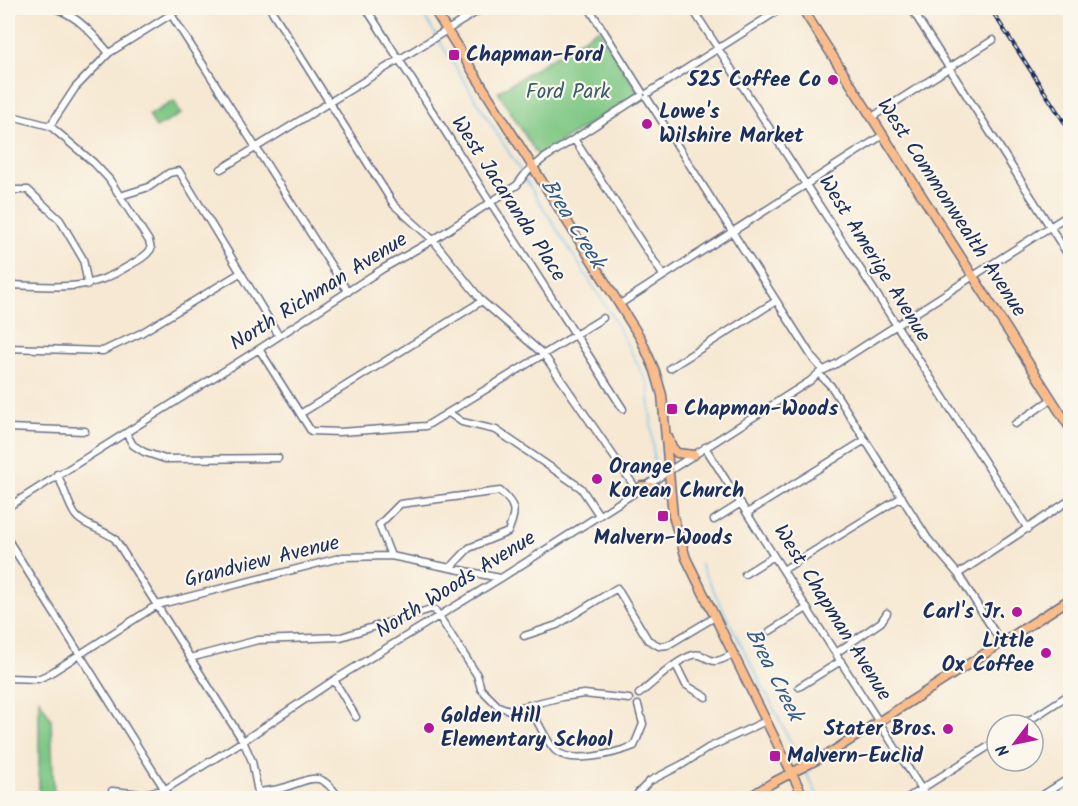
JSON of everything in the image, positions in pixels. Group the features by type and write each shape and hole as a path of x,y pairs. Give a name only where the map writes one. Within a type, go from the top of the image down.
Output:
{"main road":[{"path":"434,8 444,32 533,166 638,333 655,370 662,395 673,516 691,571 766,721 795,772 804,798"},
{"name":"West Commonwealth Avenue","path":"802,8 1071,428"},
{"path":"665,428 672,447 677,453 694,454"},
{"path":"640,488 653,487 670,492"},
{"path":"748,798 809,765 880,722 1071,599"}],"street":[{"path":"54,8 74,17 109,53"},
{"path":"50,126 75,88 109,53 169,10 180,8"},
{"path":"270,8 394,205 433,240 482,301 544,355 640,488"},
{"name":"West Jacaranda Place","path":"366,8 623,409"},
{"path":"221,169 483,8"},
{"path":"589,8 928,539 958,574 1002,644"},
{"name":"West Amerige Avenue","path":"692,8 1028,529"},
{"name":"North Richman Avenue","path":"8,507 57,474 433,240 490,202 524,176 533,166 782,8"},
{"path":"911,8 1071,258"},
{"path":"169,10 348,292"},
{"path":"872,117 993,40"},
{"path":"8,115 50,126 94,163 120,196 149,241 151,249 147,255 108,279 88,285 68,288 8,285"},
{"path":"620,304 884,135"},
{"path":"574,139 663,275"},
{"path":"120,196 149,187 169,173 179,171 279,336"},
{"path":"8,197 14,190 28,190 60,220 83,259 88,285"},
{"name":"North Woods Avenue","path":"112,791 141,794 164,790 1071,214"},
{"path":"8,348 103,351 141,333 240,273"},
{"path":"300,414 482,301"},
{"path":"670,368 776,301"},
{"path":"259,349 311,431 340,432 426,426 603,318"},
{"path":"1015,424 1052,399"},
{"path":"449,413 462,422 496,430 581,488 600,515"},
{"path":"8,428 85,431"},
{"path":"126,433 133,445 144,452 165,459 278,458"},
{"path":"747,513 865,440"},
{"name":"West Chapman Avenue","path":"705,447 927,798"},
{"path":"57,474 65,488 72,511 78,519 106,532 114,539 243,741 252,761 258,795 288,787 309,778 328,784 339,798"},
{"path":"391,556 379,525 400,504 500,491 512,502 514,517 508,532 469,548 451,567"},
{"path":"783,570 902,497"},
{"path":"958,574 1071,500"},
{"path":"714,520 741,503"},
{"path":"8,540 170,798"},
{"name":"Grandview Avenue","path":"8,678 38,679 157,605 343,557 391,556 501,578"},
{"path":"745,574 774,556"},
{"path":"524,636 557,625 617,588 648,640 658,646 668,645 715,617"},
{"path":"770,631 807,608"},
{"path":"190,658 258,640 340,637 431,609 435,610 477,675 481,689 498,706 508,711 584,694 629,699"},
{"path":"836,653 881,622 887,613"},
{"path":"639,694 676,665 693,655 700,654 712,661 718,661 733,654"},
{"path":"800,687 841,661"},
{"path":"676,665 686,685 706,697"},
{"path":"334,681 356,717"},
{"path":"1041,713 1071,694"},
{"path":"529,705 555,750 567,757 615,754 634,746 643,724 638,705"},
{"path":"638,793 650,782 708,748 766,721"},
{"path":"908,798 985,749"},
{"path":"1038,798 1069,781"}],"green space":[{"name":"Ford Park","path":"598,29 639,93 538,156 498,92"},
{"path":"174,101 181,114 156,128 149,115"},
{"path":"39,699 51,719 54,798 39,798"}],"waterway":[{"name":"Brea Creek","path":"419,8 436,35"},
{"name":"Brea Creek","path":"438,39 523,175"},
{"name":"Brea Creek","path":"525,179 612,316 648,384 655,471"},
{"name":"Brea Creek","path":"700,564 802,764"},
{"name":"Brea Creek","path":"805,771 819,798"}],"railway":[{"path":"990,8 1070,131"}],"place":[{"name":"Chapman-Ford","path":"454,55"},
{"name":"525 Coffee Co","path":"833,80"},
{"name":"Lowe's Wilshire Market","path":"647,124"},
{"name":"Chapman-Woods","path":"672,409"},
{"name":"Orange Korean Church","path":"597,479"},
{"name":"Malvern-Woods","path":"663,516"},
{"name":"Carl's Jr.","path":"1017,612"},
{"name":"Little Ox Coffee","path":"1046,653"},
{"name":"Golden Hill Elementary School","path":"429,728"},
{"name":"Stater Bros.","path":"948,729"},
{"name":"Malvern-Euclid","path":"775,756"}]}
